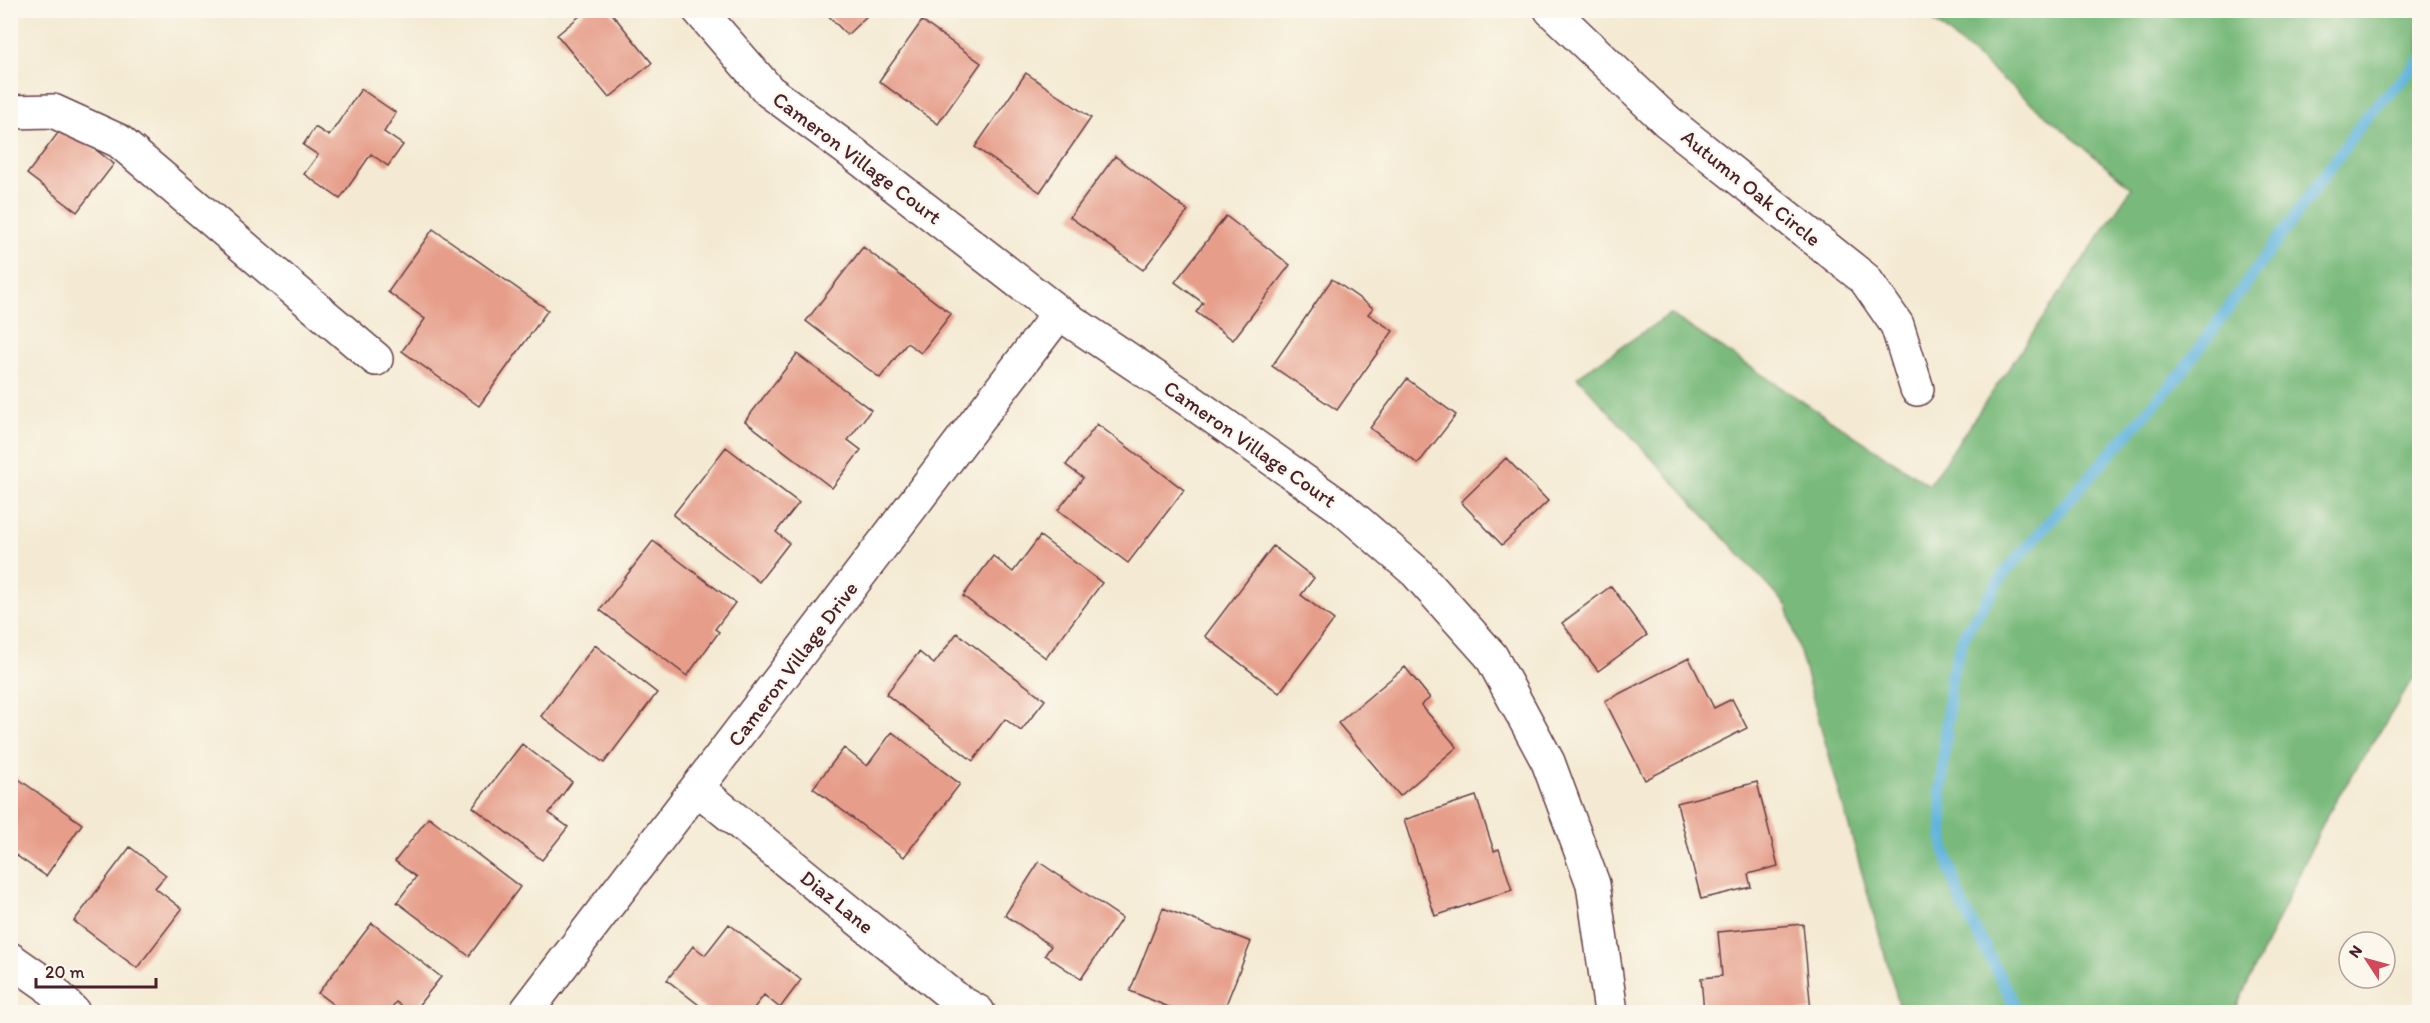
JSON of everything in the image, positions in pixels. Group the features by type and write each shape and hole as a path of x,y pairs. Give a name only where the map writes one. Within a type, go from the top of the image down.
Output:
{"street":[{"name":"Cameron Village Court","path":"699,10 769,91 1059,313 1189,400 1342,508 1416,572 1491,656 1548,762 1593,884 1611,1012"},
{"name":"Autumn Oak Circle","path":"1551,10 1667,121 1865,279 1897,325 1917,388"},
{"path":"10,112 53,111 119,141 376,359"},
{"name":"Cameron Village Drive","path":"526,1012 1059,313"},
{"name":"Diaz Lane","path":"698,789 960,1002 978,1012"},
{"path":"10,959 47,985 73,1012"}],"green space":[{"path":"1922,11 2419,11 2419,670 2328,813 2234,1012 1901,1012 1787,606 1577,377 1670,314 1929,485 2132,188"}],"building":[{"path":"587,10 609,10 652,63 609,98 557,35"},
{"path":"823,10 873,10 847,35"},
{"path":"922,21 981,63 938,124 879,81"},
{"path":"1026,73 1091,118 1040,192 975,147"},
{"path":"361,89 396,113 384,132 403,145 388,166 371,154 340,199 304,174 318,155 303,145 315,127 329,136"},
{"path":"64,125 114,164 77,212 27,174"},
{"path":"1115,156 1188,211 1143,270 1070,217"},
{"path":"1226,216 1290,265 1233,340 1196,312 1203,303 1175,282"},
{"path":"433,229 548,310 479,406 402,351 425,319 388,292"},
{"path":"863,247 951,314 921,353 907,343 880,378 806,321"},
{"path":"1332,279 1373,308 1368,314 1393,331 1337,410 1272,366"},
{"path":"797,354 871,410 848,440 861,450 832,488 745,421"},
{"path":"1407,379 1456,415 1418,464 1370,428"},
{"path":"1097,424 1184,490 1128,563 1058,510 1083,478 1066,465"},
{"path":"726,447 799,503 776,532 789,543 759,582 673,515"},
{"path":"1506,458 1548,501 1502,545 1461,502"},
{"path":"1040,536 1102,583 1046,658 963,596 993,556 1013,572"},
{"path":"653,541 735,603 715,629 719,632 687,676 600,610"},
{"path":"1273,546 1314,578 1301,595 1334,620 1279,693 1205,636"},
{"path":"1611,586 1647,635 1598,671 1562,623"},
{"path":"957,633 1045,700 1021,731 1005,719 973,761 886,694 919,652 934,664"},
{"path":"595,645 657,693 604,763 541,716"},
{"path":"1689,658 1714,708 1732,699 1747,728 1645,780 1605,701"},
{"path":"1405,667 1430,698 1421,705 1457,747 1400,796 1338,723"},
{"path":"892,732 960,784 904,857 813,788 844,748 867,766"},
{"path":"522,744 572,782 549,813 568,827 542,860 473,807"},
{"path":"10,773 82,824 46,876 10,851"},
{"path":"1757,782 1778,866 1748,874 1751,887 1701,899 1677,803"},
{"path":"1476,796 1494,851 1499,849 1512,890 1435,916 1404,820"},
{"path":"429,817 520,887 469,956 397,902 416,877 395,861"},
{"path":"130,847 166,875 155,888 182,909 137,968 74,921"},
{"path":"1039,862 1122,918 1081,979 1045,955 1051,946 1005,915"},
{"path":"1163,908 1251,942 1223,1012 1169,1012 1171,1008 1130,991"},
{"path":"372,923 441,977 413,1012 396,1002 388,1012 343,1012 318,993"},
{"path":"729,924 801,980 780,1008 764,995 751,1012 708,1012 667,980 693,946 705,955"},
{"path":"1803,924 1811,1011 1704,1012 1701,978 1722,976 1718,932"}],"waterway":[{"path":"2017,1012 1960,900 1944,848 1941,791 1951,677 1965,633 2005,572 2180,375 2368,115 2420,61"}]}
